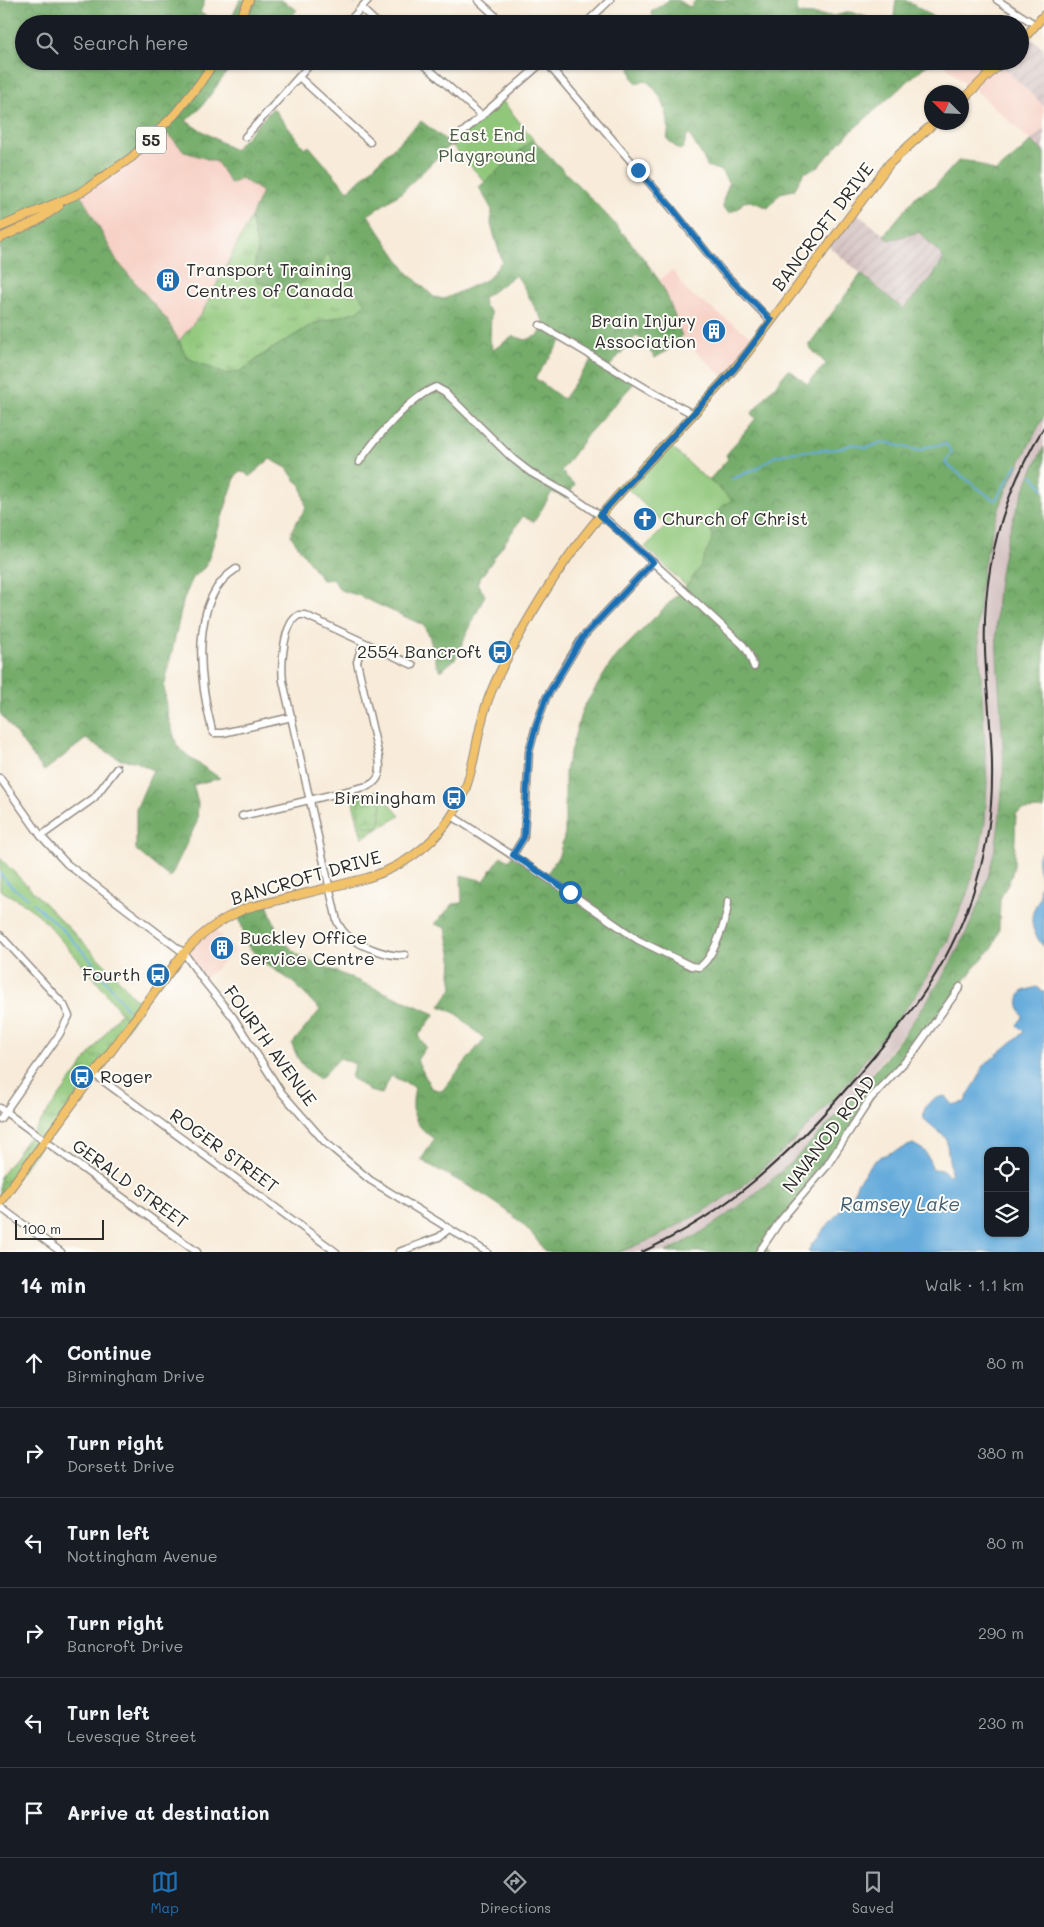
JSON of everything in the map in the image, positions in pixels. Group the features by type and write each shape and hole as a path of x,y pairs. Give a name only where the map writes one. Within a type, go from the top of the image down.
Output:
{"main road":[{"path":"242,15 249,0"},
{"path":"1029,33 1044,15"},
{"name":"55","path":"0,238 39,220 98,182 147,144 189,99 209,70"},
{"path":"969,93 994,70"},
{"name":"BANCROFT DRIVE","path":"0,1202 184,953 212,926 257,904 375,876 401,864 430,842 452,816 466,787 485,708 503,668 542,597 600,515 739,363 890,163 927,130"},
{"name":"55","path":"0,227 37,210 69,199"}],"street":[{"path":"355,15 368,0"},
{"path":"478,0 494,15"},
{"path":"594,15 609,0"},
{"path":"998,0 1021,15"},
{"path":"361,8 368,15"},
{"path":"1029,20 1036,25"},
{"path":"245,137 305,70"},
{"path":"430,70 482,116"},
{"path":"454,140 535,70"},
{"path":"553,70 672,208 721,270 771,320"},
{"path":"299,77 370,142"},
{"path":"540,326 634,382 693,414"},
{"path":"359,462 384,430 427,391 436,387 445,392 524,468 600,515 743,645 754,667"},
{"path":"513,855 524,837 529,752 546,698 582,638 653,562"},
{"path":"236,569 227,574 215,588 208,609 201,646 200,663 203,688 212,730 214,733 223,733 292,717"},
{"path":"405,955 392,956 348,937 338,921 282,671 284,647 291,622 299,615 413,665"},
{"path":"242,816 368,786 374,783 380,775 379,757 358,662 364,643"},
{"path":"41,836 94,798 117,768"},
{"name":"FOURTH AVENUE","path":"0,778 41,836 67,864 184,953 233,1017 280,1092 325,1142 370,1180 487,1252"},
{"path":"452,816 638,940 691,966 699,966 708,959 726,920 728,901"},
{"path":"0,935 64,1006 69,1016 59,1035 3,1110 0,1119"},
{"name":"NAVANOD ROAD","path":"759,1252 780,1221 826,1167 870,1099 912,1053 960,987"},
{"name":"ROGER STREET","path":"94,1074 336,1252"},
{"name":"GERALD STREET","path":"3,1110 197,1252"},
{"path":"0,1207 61,1252"},
{"path":"399,1252 439,1237 449,1230"}],"shaded area":[{"path":"1029,38 1044,48 1044,106 1006,70 1029,70"},
{"path":"950,70 988,70 991,72 993,70 1006,70 1044,106 1044,128 1031,141 974,89 972,91 969,85 966,85"},
{"path":"162,128 204,159 217,162 231,184 241,178 263,192 202,313 179,341 167,320 117,261 80,193"},
{"path":"1044,128 1044,152 1031,141"},
{"path":"854,211 889,239 919,232 944,258 932,277 903,309 827,245"},
{"path":"672,270 688,292 756,340 725,378 697,353 682,336 659,281"},
{"path":"1044,416 1044,447 1017,504 1001,570 997,601 997,645 1003,749 1000,813 996,847 978,907 954,959 928,1002 842,1110 811,1144 748,1201 712,1226 666,1252 620,1252 657,1237 709,1208 741,1187 794,1141 843,1088 916,995 948,940 968,891 979,854 985,821 987,783 978,622 984,563 995,520 1007,488"},
{"path":"212,927 235,951 203,980 185,953"}],"green space":[{"path":"0,0 205,0 200,13 204,15 15,15 15,70 228,70 202,106 186,121 234,150 273,108 305,149 309,146 348,191 421,121 451,144 401,193 368,215 407,272 434,297 444,299 488,279 502,261 491,224 492,210 479,187 533,139 615,224 645,260 662,285 682,336 673,347 655,358 637,335 609,367 635,382 588,434 561,471 575,485 566,498 552,492 534,522 523,516 477,583 485,595 455,659 441,671 437,666 429,635 423,625 357,595 340,590 333,579 322,580 291,536 291,532 306,507 301,485 287,468 270,459 249,477 246,473 240,472 236,475 206,566 193,578 184,598 164,687 168,716 177,746 193,760 220,778 193,785 198,803 197,822 170,878 136,850 136,809 153,770 135,761 121,760 86,739 44,771 0,713","holes":["162,128 185,152 217,162 231,184 241,178 262,192 251,217 258,251 255,259 255,277 258,282 290,291 312,274 328,253 334,266 366,303 358,311 313,324 267,352 241,371 225,374 187,358 167,320 117,261 80,193 147,143","516,275 545,323 539,335 526,340 513,336 493,350 490,341 491,312 484,305 483,298","562,340 593,358 563,399 535,378"]},
{"path":"240,0 281,0 297,10 293,15 233,15"},
{"path":"669,0 677,0 690,7 696,0 798,0 797,14 816,15 652,15 651,12"},
{"path":"896,0 906,0 930,15 894,15"},
{"path":"850,12 860,15 838,15"},
{"path":"630,70 921,70 848,134 818,167 804,173 794,190 780,193 768,208 751,201 743,202 739,208 729,213 723,208 723,201 729,183 721,171 707,166 688,133 683,148 679,150 667,139 667,114 661,98 645,80 637,83 633,79"},
{"name":"East End Playground","path":"501,99 533,139 485,182 451,144"},
{"path":"1031,141 1044,152 1044,416 1007,488 995,520 984,563 978,622 987,783 985,821 979,854 968,891 948,940 916,995 843,1088 794,1141 741,1187 709,1208 657,1237 620,1252 545,1252 534,1236 520,1222 489,1198 421,1160 434,1139 417,1123 413,1110 415,1087 391,1076 382,1094 369,1091 351,1077 355,1064 340,1058 320,1079 309,1072 297,1056 292,1044 320,1010 293,982 263,962 248,946 237,911 266,902 280,938 298,955 435,1014 418,1036 426,1047 417,1060 431,1088 442,1091 484,1039 457,1014 440,1006 453,987 451,974 452,958 446,928 435,924 453,904 462,903 461,875 484,881 501,856 509,861 512,856 545,877 559,855 565,833 565,770 582,710 611,663 686,586 699,569 708,521 732,500 709,480 728,459 726,455 756,418 751,414 789,369 807,384 826,364 808,346 861,274 903,309 932,277 944,258 919,232 889,240 884,235 917,195 934,187 959,160 974,162 996,172"},
{"path":"251,217 258,251 255,259 328,252 367,303 358,311 313,324 267,352 241,371 225,374 187,358 179,341 202,313"},
{"path":"666,442 732,500 708,521 713,537 699,569 686,586 645,547 666,526 625,486"},
{"path":"1044,447 1044,809 1023,810 1016,814 1014,866 1011,877 1000,899 999,930 993,947 973,969 930,1030 877,1091 831,1160 763,1246 771,1252 666,1252 723,1218 750,1198 775,1177 823,1130 867,1081 914,1021 954,956 971,922 984,887 994,851 1000,813 1003,747 996,637 999,580 1007,540 1019,502"},
{"path":"378,790 400,816 362,838 352,798"},
{"path":"374,797 382,803 380,822 377,827 367,827 362,823 358,808 361,799"},
{"path":"0,858 114,974 142,1007 130,1024 90,973 39,915 0,890"},
{"path":"121,1012 130,1024 0,1201 0,1177"}],"water":[{"path":"1044,849 1044,947 1037,938 1032,918 1040,894 1039,888 1042,883 1038,860"},
{"name":"Ramsey Lake","path":"1037,987 1044,992 1044,1252 808,1252 812,1244 854,1194 857,1183 873,1162 882,1156 913,1144 925,1151 933,1169 943,1170 948,1175 951,1173 946,1138 924,1119 924,1110 932,1100 945,1096 952,1105 965,1102 982,1067 1024,1032 1017,1025 1023,1017 1018,1004 1019,997 1023,991"}],"waterway":[{"path":"352,0 355,3"},
{"path":"732,479 756,469 775,456 795,452 839,449 853,444 867,448 880,443 889,443 920,451 925,447 946,444 952,452 945,463 995,501 1017,465"},
{"path":"1032,475 1044,489"},
{"path":"0,874 12,887 28,898"},
{"path":"33,903 62,929 90,959 127,1009"}],"railway":[{"path":"642,1252 674,1236 732,1199 783,1156 807,1132 854,1080 909,1014 931,982 957,934 976,883 983,857 991,804 992,765 985,651 985,621 991,563 1006,507 1029,453 1044,427"}],"place":[{"name":"Transport Training Centres of Canada","path":"168,280"},
{"name":"Brain Injury Association","path":"714,331"},
{"name":"Church of Christ","path":"645,519"},
{"name":"2554 Bancroft","path":"500,652"},
{"name":"Birmingham","path":"454,798"},
{"name":"Buckley Office Service Centre","path":"222,948"},
{"name":"Fourth","path":"158,975"},
{"name":"Roger","path":"82,1077"}],"route":[{"path":"570,892 513,855 524,837 529,752 546,698 582,638 653,562 600,515 735,368 771,320 710,258 672,208 638,170"}]}
